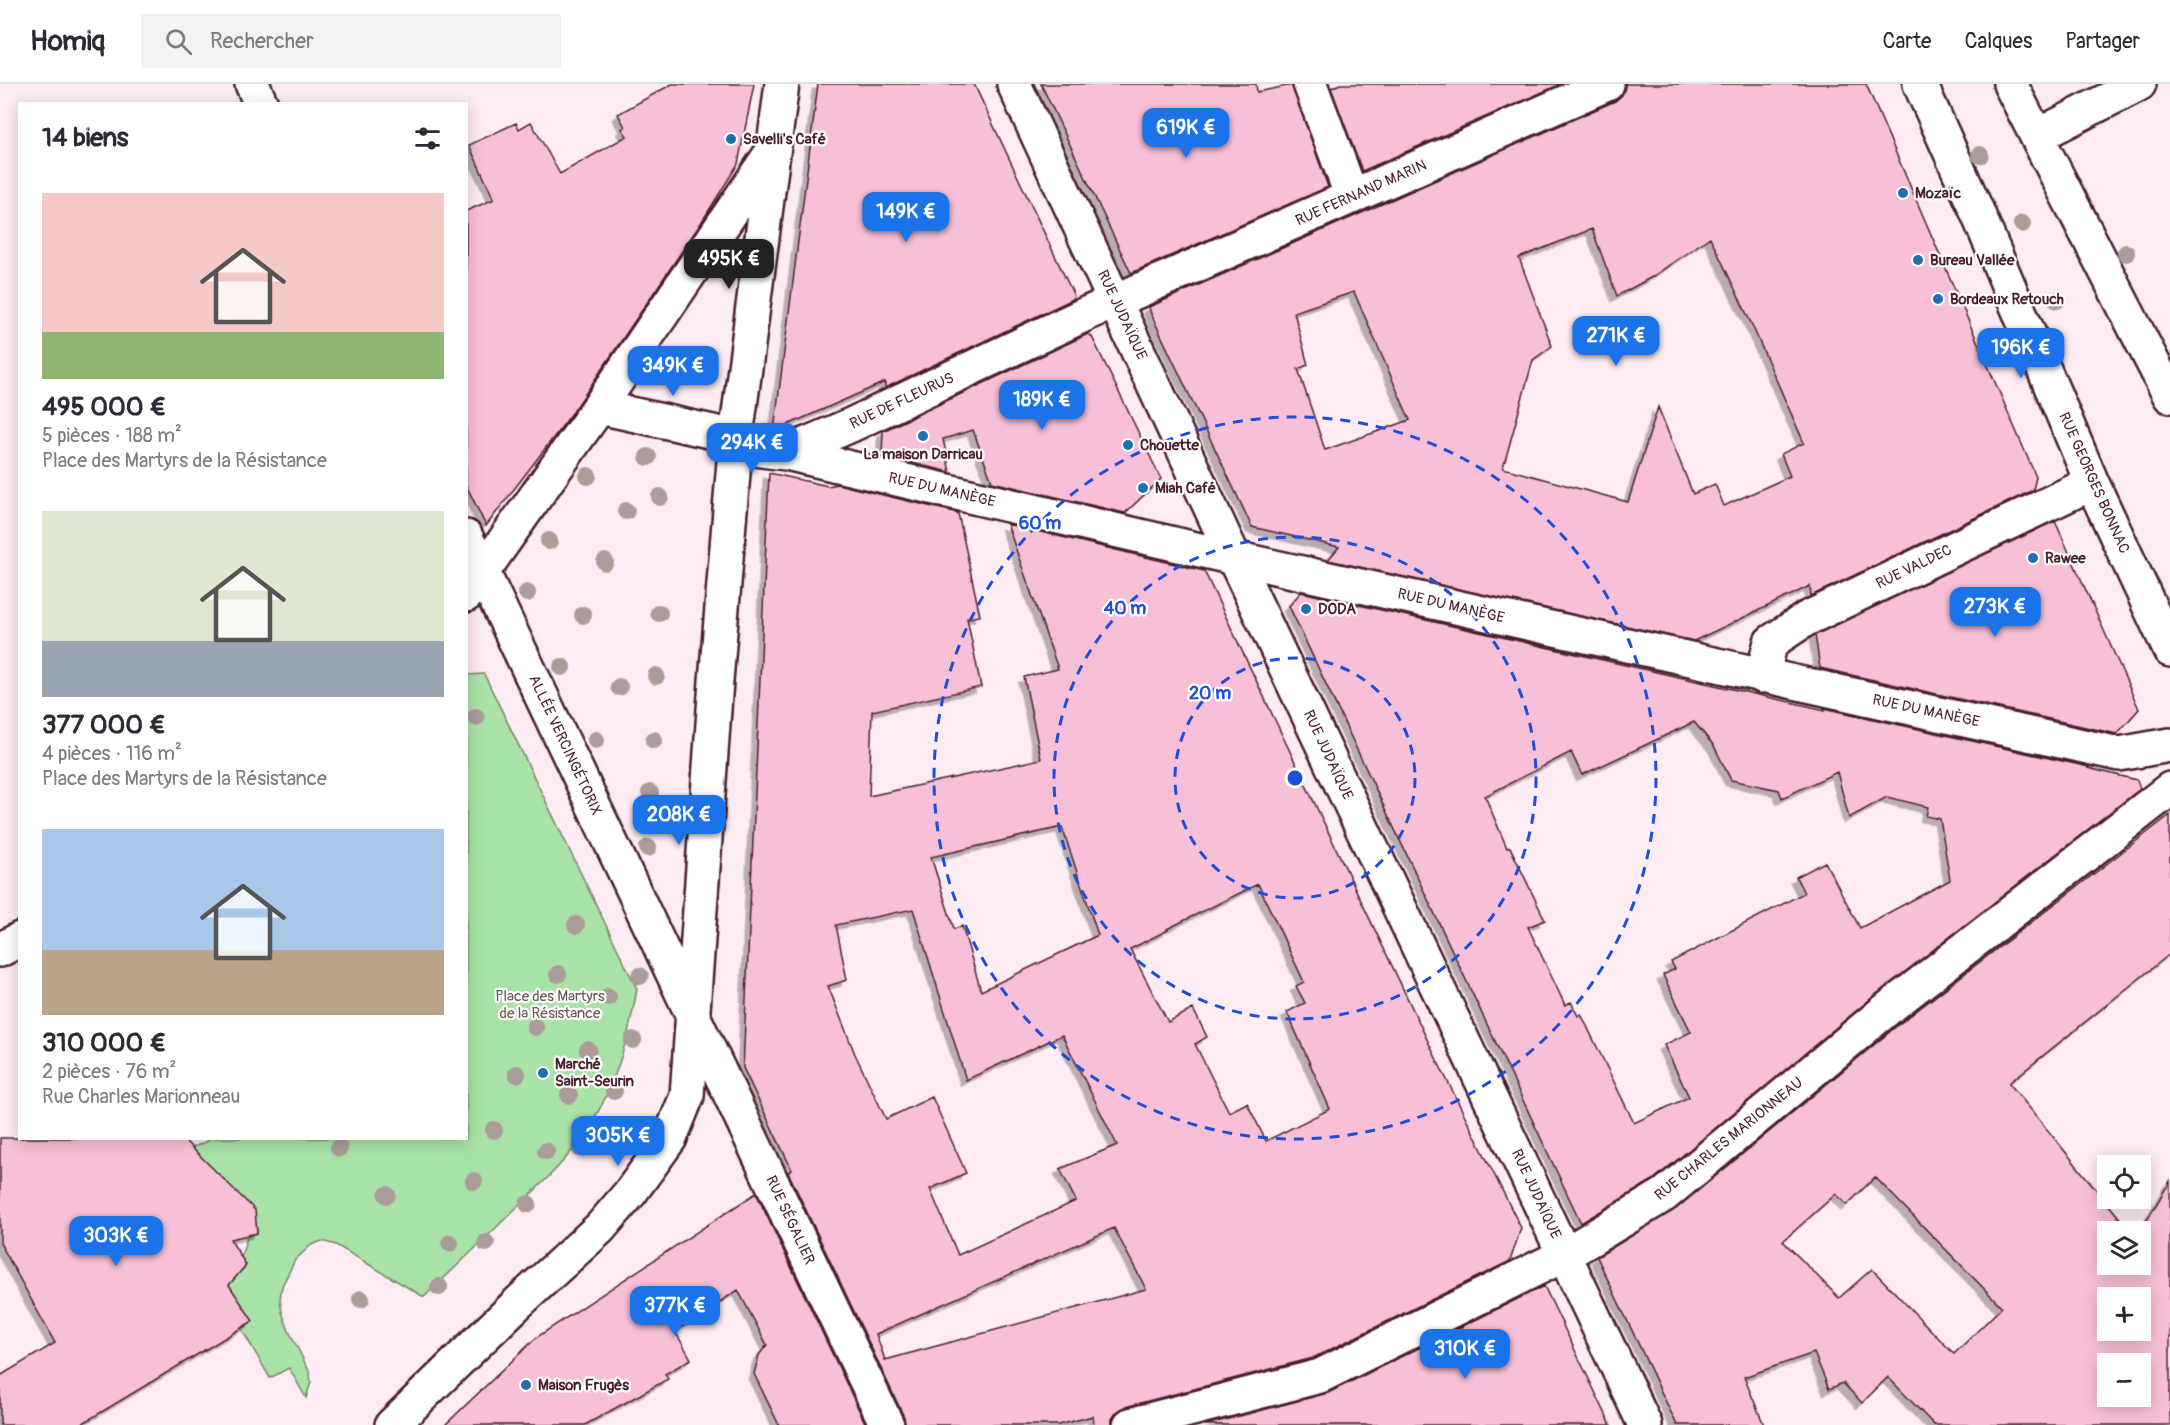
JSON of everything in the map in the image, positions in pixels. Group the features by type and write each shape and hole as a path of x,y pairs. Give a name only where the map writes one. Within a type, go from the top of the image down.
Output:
{"street":[{"path":"252,84 260,102"},
{"path":"392,1425 518,1303 600,1228 670,1138 687,1096 716,681 736,437 782,84"},
{"name":"RUE JUDAÏQUE","path":"1014,84 1234,558 1645,1425"},
{"path":"1310,84 1352,197"},
{"name":"RUE FERNAND MARIN","path":"1116,301 1606,84"},
{"name":"RUE GEORGES BONNAC","path":"1920,84 1995,252 2092,483 2170,650"},
{"path":"2010,84 2170,396"},
{"path":"2037,136 2139,84"},
{"path":"475,584 599,407 773,150"},
{"name":"RUE DE FLEURUS","path":"786,453 1116,301"},
{"name":"RUE DU MANÈGE","path":"599,407 736,437 760,450 786,453 1234,558 2119,754 2170,745"},
{"name":"RUE VALDEC","path":"1762,676 1771,642 1806,619 2092,483"},
{"name":"ALLÉE VERCINGÉTORIX","path":"468,547 475,584 692,1015"},
{"name":"RUE CHARLES MARIONNEAU","path":"1130,1425 1320,1376 1564,1255 1664,1196 1886,1010 2170,789"},
{"path":"0,950 18,940"},
{"name":"RUE SÉGALIER","path":"692,1015 887,1425"}],"green space":[{"name":"Place des Martyrs de la Résistance","path":"484,674 637,989 630,1023 610,1088 577,1145 546,1179 424,1297 336,1245 322,1241 311,1245 295,1260 282,1286 280,1300 289,1331 310,1373 311,1382 306,1398 289,1368 270,1378 241,1328 253,1321 214,1279 235,1267 242,1270 246,1266 241,1257 247,1237 257,1233 256,1225 246,1224 186,1150 208,1140 468,1140 468,675"}],"building":[{"path":"672,84 754,84 738,164 701,223 573,412 486,526 468,489 468,210 494,199 469,145 516,123 519,129 531,122 560,174 627,136 622,129 625,127 618,114"},
{"path":"818,84 974,84 1074,296 1073,299 885,388 885,382 774,431"},
{"path":"1041,84 1256,84 1257,92 1292,85 1328,187 1131,273"},
{"path":"1340,84 1561,84 1362,171 1331,88"},
{"path":"1625,84 1866,84 2036,477 2033,490 1811,596 1810,586 1694,641 1328,560 1339,547 1252,527 1149,307 1615,101 1622,95","holes":["1592,229 1617,296 1652,277 1710,237 1804,443 1781,454 1790,476 1724,506 1715,484 1693,494 1658,407 1628,502 1503,468 1533,360 1552,346 1519,258","1354,292 1410,420 1325,450 1298,369 1308,365 1294,312"]},
{"path":"1088,334 1092,337 1161,479 1125,513 992,482 973,430 943,439 950,472 882,456 883,431"},
{"path":"769,473 828,486 837,484 958,513 980,616 967,618 981,687 872,711 869,796 1041,759 1024,677 1058,669 1007,524 1204,571 1435,1056 1521,1228 1510,1261 1313,1358 1125,1407 1117,1412 1112,1419 1112,1425 1094,1425 1093,1416 1058,1425 905,1425 904,1417 788,1172 792,1170 743,1068","holes":["1062,827 1098,935 981,991 962,926 954,929 931,857","1258,884 1304,982 1296,986 1305,1003 1287,1012 1330,1109 1266,1141 1247,1103 1229,1112 1195,1044 1207,1037 1193,1009 1168,1022 1130,949","913,909 966,1080 1062,1035 1117,1145 1060,1169 1076,1201 958,1255 930,1189 966,1173 932,1097 886,1119 855,1054 828,986 847,980 836,925","1114,1228 1146,1289 885,1360 876,1334"]},
{"path":"2055,521 2139,709 2117,734 1820,668 1815,635"},
{"path":"1301,592 2089,767 2137,780 2140,789 1874,996 1653,1180 1581,1223 1289,606","holes":["1694,722 1714,746 1731,780 1779,790 1782,798 1837,772 1849,818 1887,797 1928,807 1926,816 1940,819 1950,880 1860,928 1825,862 1796,877 1804,893 1671,962 1675,969 1663,975 1691,1032 1664,1045 1689,1097 1634,1123 1581,1014 1578,1016 1571,1002 1565,1005 1528,927 1545,920 1510,847 1507,848 1485,796 1571,752 1582,775"]},
{"path":"2170,815 2170,954 2009,1083 2097,1190 2097,1209 2112,1209 2122,1221 2097,1221 2097,1275 2151,1275 2151,1221 2146,1221 2170,1181 2170,1425 1934,1425 1888,1377 1862,1403 1843,1383 1829,1389 1814,1353 1744,1377 1764,1425 1677,1425 1597,1257 1676,1209 1898,1025","holes":["1875,1177 2002,1307 1954,1354 1872,1269 1839,1298 1783,1241 1836,1194 1847,1205"]},
{"path":"0,1138 18,1138 18,1140 184,1140 255,1210 257,1233 230,1239 246,1265 229,1285 253,1321 80,1425 0,1425 0,1376 55,1343 0,1243"},
{"path":"756,1193 866,1425 779,1425 754,1374 759,1355 767,1345 738,1290 675,1331 691,1359 665,1374 668,1379 585,1425 445,1425 537,1337"},
{"path":"1544,1286 1611,1425 1205,1425 1328,1393"}],"place":[{"name":"Savelli's Café","path":"731,139"},
{"name":"Mozaïc","path":"1903,193"},
{"name":"Bureau Vallée","path":"1918,260"},
{"name":"Bordeaux Retouch","path":"1938,299"},
{"name":"La maison Darricau","path":"923,436"},
{"name":"Chouette","path":"1128,445"},
{"name":"Miah Café","path":"1143,488"},
{"name":"Rawee","path":"2033,558"},
{"name":"DODA","path":"1306,609"},
{"name":"Marché Saint-Seurin","path":"543,1073"},
{"name":"Maison Frugès","path":"526,1385"}]}
